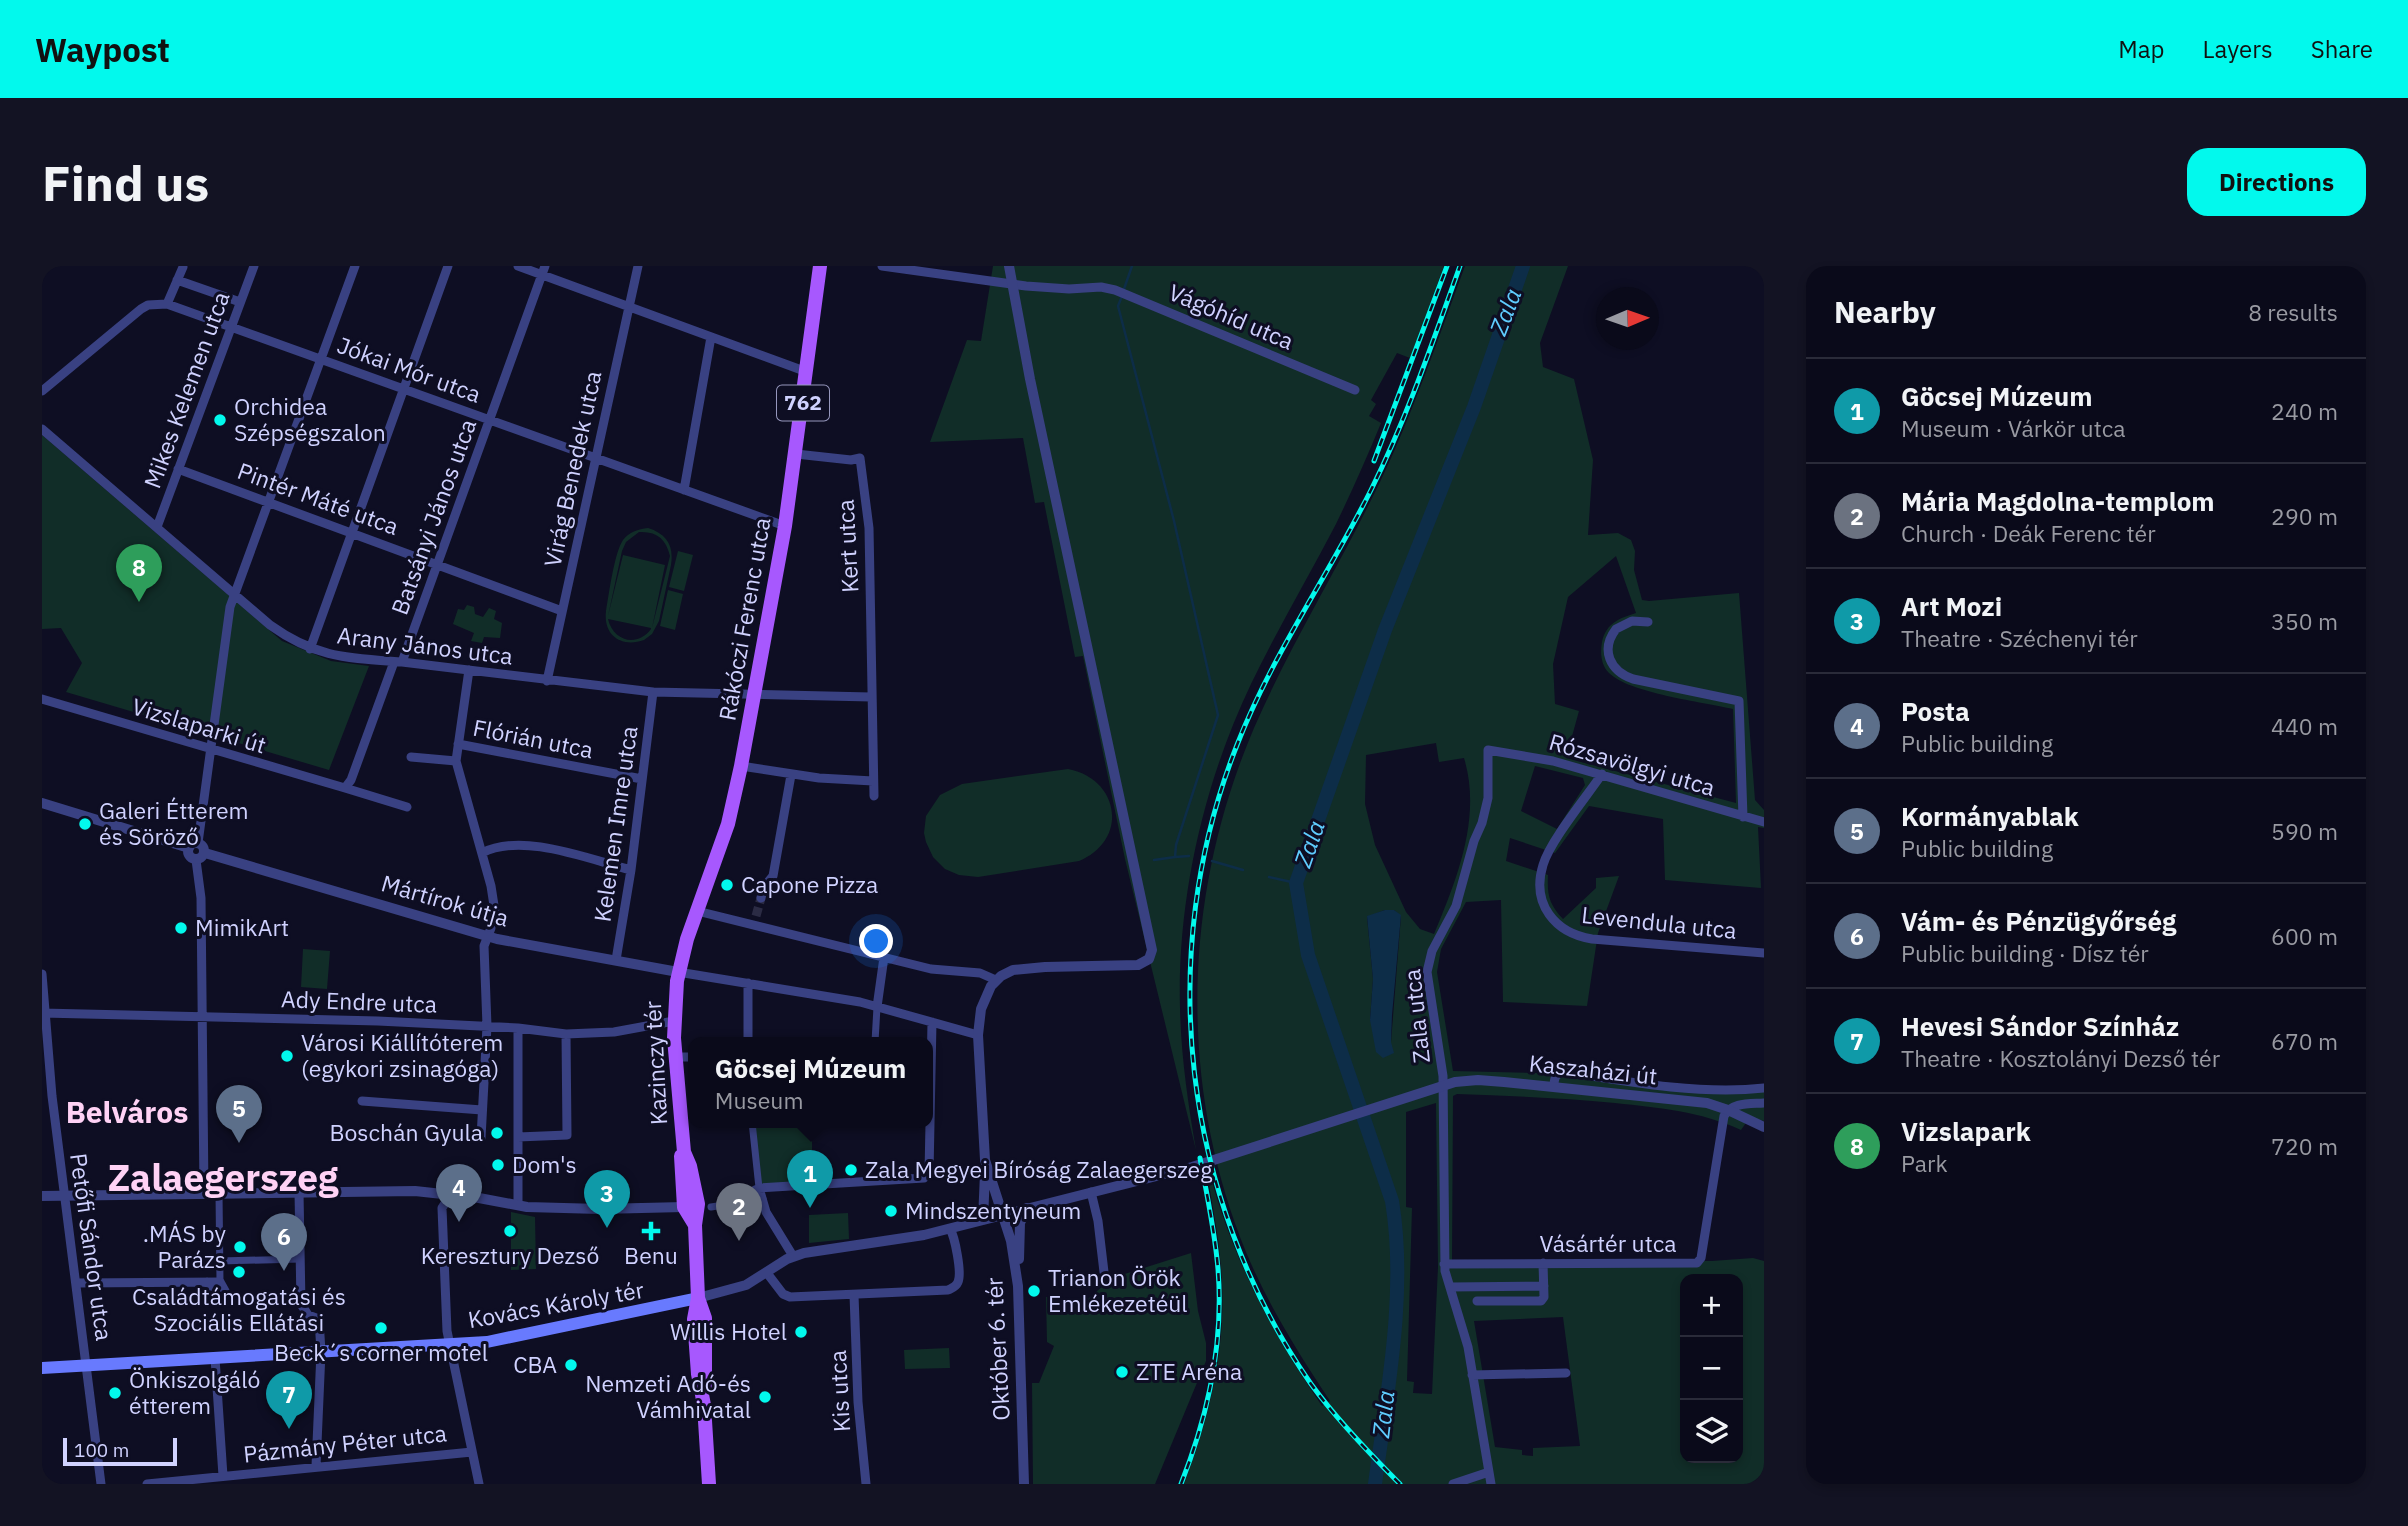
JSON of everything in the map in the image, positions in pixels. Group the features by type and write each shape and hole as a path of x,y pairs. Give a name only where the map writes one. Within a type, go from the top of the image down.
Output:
{"main road":[{"name":"Rákóczi Ferenc utca","path":"678,972 722,843 756,694 796,454 820,266"},
{"name":"Kazinczy tér","path":"678,972 674,1021 676,1058 684,1152 698,1204 695,1225 698,1298"},
{"name":"Kazinczy tér","path":"684,1152 681,1157 684,1207 695,1225"},
{"name":"Kovács Károly tér","path":"42,1368 503,1340 698,1298"},
{"name":"762","path":"698,1298 693,1316 698,1374 704,1405 709,1484"},
{"name":"762","path":"698,1298 705,1318 706,1334 704,1405"},
{"name":"Kovács Károly tér","path":"670,1305 693,1316"}],"street":[{"path":"42,391 148,304 167,304 183,266"},
{"name":"Mikes Kelemen utca","path":"157,527 254,266"},
{"path":"194,845 211,749 230,607 355,266"},
{"path":"310,649 448,266"},
{"path":"518,266 543,270 629,307 807,372"},
{"name":"Virág Benedek utca","path":"547,681 638,266"},
{"name":"Vágóhíd utca","path":"882,266 1012,285 1069,289 1101,287 1122,293 1355,390"},
{"path":"983,1220 985,1160 978,1035 983,1001 996,980 1007,972 1025,967 1138,965 1149,959 1152,943 1032,391 1009,266"},
{"name":"Batsányi János utca","path":"398,662 437,563 543,270"},
{"path":"177,280 240,302"},
{"name":"Jókai Mór utca","path":"167,304 785,526"},
{"path":"684,490 711,337"},
{"name":"Arany János utca","path":"42,429 270,625 310,649 347,659 398,662 653,692 756,694"},
{"name":"Kert utca","path":"796,454 851,460 860,458 869,528 874,796"},
{"name":"Pintér Máté utca","path":"178,469 562,611"},
{"path":"1648,622 1636,620 1625,623 1612,634 1607,653 1610,662 1616,670 1633,679 1739,701 1743,817"},
{"path":"345,788 351,780 398,662"},
{"path":"469,670 456,761 483,852 495,912"},
{"name":"Kelemen Imre utca","path":"616,960 631,870 653,692"},
{"path":"756,694 871,697"},
{"name":"Vizslaparki út","path":"42,699 407,807"},
{"name":"Flórián utca","path":"458,744 642,779"},
{"name":"Rózsavölgyi utca","path":"1488,750 1553,761 1764,822"},
{"name":"Zala utca","path":"1488,750 1488,798 1482,823 1455,906 1432,951 1427,972 1443,1084 1444,1264 1459,1314 1491,1484"},
{"path":"411,757 456,761"},
{"path":"741,766 792,775 873,781"},
{"name":"Levendula utca","path":"1602,774 1543,863 1541,891 1545,907 1554,921 1567,932 1592,939 1764,953"},
{"path":"761,898 774,873 792,775"},
{"path":"42,803 203,846 200,857 204,1193"},
{"path":"483,852 508,844 528,844 631,870"},
{"name":"Mártírok útja","path":"200,857 489,932 678,972"},
{"path":"697,911 755,920 884,957 940,970 980,973 996,980"},
{"path":"481,1138 487,1026 484,946 489,932"},
{"path":"875,1037 884,957"},
{"path":"678,972 877,1007 978,1035"},
{"name":"Petőfi Sándor utca","path":"42,974 47,1097 77,1283 101,1484"},
{"path":"748,983 748,1037"},
{"name":"Ady Endre utca","path":"43,1013 487,1026 566,1034 614,1032 674,1021"},
{"path":"931,1037 932,1023"},
{"path":"518,1028 518,1205"},
{"path":"518,1137 567,1135 566,1034"},
{"path":"676,1058 688,1057"},
{"path":"1554,1086 1555,1077 1560,1072 1566,1072 1619,1081 1722,1090 1764,1088"},
{"name":"Kaszaházi út","path":"793,1256 950,1229 1201,1165 1443,1084 1478,1080 1690,1101 1728,1110 1764,1127"},
{"path":"362,1101 482,1110"},
{"path":"1728,1110 1743,1104 1764,1103"},
{"name":"Vásártér utca","path":"1444,1264 1699,1262 1702,1258 1724,1116 1728,1110"},
{"path":"698,1298 736,1289 793,1256 766,1212 757,1189 752,1128"},
{"path":"757,1189 924,1178 929,1173 929,1128"},
{"name":"Október 6. tér","path":"985,1160 1011,1241 1018,1286 1024,1484"},
{"path":"42,1196 415,1191 518,1205 600,1209 684,1207"},
{"path":"299,1192 302,1307 308,1315 318,1319 321,1352 316,1466"},
{"path":"1091,1192 1098,1221 1104,1272"},
{"path":"207,1282 211,1286 211,1293 219,1299 223,1297 225,1291 220,1282 219,1193"},
{"path":"451,1195 442,1208 445,1307 449,1345 480,1484"},
{"path":"711,1207 762,1199"},
{"path":"1018,1286 1020,1227 1027,1208"},
{"path":"766,1273 783,1294 790,1297 943,1291 953,1288 958,1282 954,1237 950,1229"},
{"path":"220,1261 300,1259"},
{"path":"1478,1287 1479,1301 1541,1301 1544,1297 1544,1263"},
{"path":"77,1283 220,1282"},
{"path":"1450,1287 1544,1286"},
{"name":"Kis utca","path":"854,1295 857,1395 866,1484"},
{"name":"Pázmány Péter utca","path":"215,1358 223,1476"},
{"path":"1472,1375 1566,1373"},
{"name":"Pázmány Péter utca","path":"147,1484 472,1452"},
{"path":"1453,1484 1489,1472"}],"green space":[{"path":"993,266 1444,266 1410,358 1397,353 1371,400 1376,404 1369,416 1381,423 1336,524 1251,684 1234,722 1207,801 1189,883 1180,967 1182,1044 1196,1150 1125,859 1083,656 1075,657 1044,502 1035,503 1023,438 930,442 967,340 981,341"},
{"path":"1465,266 1568,266 1540,343 1543,367 1574,379 1593,460 1588,535 1618,533 1631,540 1635,551 1634,570 1642,600 1739,593 1755,800 1764,810 1764,828 1758,827 1761,888 1665,880 1663,819 1589,806 1555,853 1510,838 1506,861 1548,875 1550,899 1563,919 1596,888 1596,878 1619,876 1598,933 1587,1006 1503,1002 1501,900 1466,902 1441,949 1437,972 1453,1071 1538,1073 1717,1087 1764,1085 1764,1121 1750,1117 1741,1130 1695,1114 1648,1107 1575,1100 1457,1094 1453,1096 1452,1262 1712,1261 1753,1258 1764,1261 1764,1484 1184,1484 1203,1429 1220,1345 1222,1287 1218,1238 1208,1178 1211,1178 1243,1268 1271,1325 1322,1406 1330,1401 1264,1291 1246,1252 1224,1188 1208,1122 1199,1056 1198,989 1202,922 1213,856 1230,791 1254,728 1380,482 1414,403","holes":["1616,556 1636,613 1619,619 1607,630 1601,646 1604,666 1619,680 1633,686 1667,696 1733,709 1736,803 1566,758 1579,711 1555,704 1553,664 1568,597","1436,743 1439,762 1464,758 1469,780 1468,825 1458,870 1434,934 1420,929 1406,912 1375,845 1365,804 1366,755","1535,766 1583,778 1585,785 1557,829 1521,811","1385,910 1394,910 1401,916 1391,1042 1370,1020 1373,979 1367,917","1436,1103 1438,1267 1432,1394 1413,1393 1414,1382 1407,1381 1412,1208 1406,1207 1406,1112","1563,1317 1580,1446 1533,1448 1533,1456 1522,1455 1522,1450 1495,1447 1474,1321"]},
{"path":"42,435 282,641 331,661 369,666 329,770 66,692 82,663 61,628 42,629"},
{"path":"648,528 664,537 671,552 671,565 659,621 652,634 644,640 622,641 611,633 606,620 612,574 623,540 634,531","holes":["639,532 660,537 670,556 652,628 665,565 623,555 608,616 622,551 626,542","608,619 651,628 651,629 639,639 626,639 615,633"]},
{"path":"678,551 693,555 684,591 669,587"},
{"path":"668,590 683,594 675,630 660,626"},
{"path":"467,605 474,607 475,614 483,617 489,608 496,611 494,619 502,623 500,638 484,637 482,643 471,641 474,633 453,624 458,609 464,610"},
{"path":"1068,769 1085,775 1099,785 1108,797 1112,811 1111,825 1106,839 1095,851 1079,861 978,877 959,875 945,869 933,857 924,833 926,816 940,795 962,784"},
{"path":"303,949 330,951 327,989 301,987"},
{"path":"756,1128 812,1128 812,1182 761,1185"},
{"path":"511,1212 535,1217 536,1269 511,1270"},
{"path":"848,1213 849,1239 809,1243 809,1215"},
{"name":"ZTE Aréna","path":"1191,1253 1198,1311 1206,1343 1206,1361 1155,1484 1033,1484 1032,1383 1039,1383 1054,1346 1047,1342 1046,1297 1088,1299 1112,1278"},
{"path":"949,1348 950,1368 905,1369 904,1350"}],"water":[{"path":"1394,910 1401,915 1392,1015 1391,1042 1394,1053 1383,1058 1376,1052 1370,1020 1373,979 1367,916"}],"waterway":[{"path":"1124,289 1132,266"},
{"name":"Zala","path":"1375,1484 1394,1343 1397,1271 1392,1201 1308,955 1296,883 1385,630 1474,407 1523,266"},
{"path":"1122,296 1118,306 1174,521 1218,715 1176,845 1175,857 1189,856"},
{"path":"1154,860 1175,857"},
{"path":"1212,861 1243,870"},
{"path":"1269,877 1296,883"}],"tunnel":[{"path":"756,916 761,898"}],"railway":[{"path":"1374,461 1447,266"},
{"path":"1400,1484 1342,1423 1311,1384 1267,1312 1233,1235 1209,1155 1195,1073 1190,990 1195,907 1211,825 1237,745 1283,647 1384,463 1419,379 1460,266"},
{"path":"1181,1484 1206,1406 1219,1324 1217,1255 1200,1158"}],"place":[{"name":"Orchidea Szépségszalon","path":"220,420"},
{"name":"Vizslapark","path":"139,602"},
{"name":"Galeri Étterem és Söröző","path":"85,824"},
{"name":"Capone Pizza","path":"727,885"},
{"name":"MimikArt","path":"181,928"},
{"name":"Városi Kiállítóterem (egykori zsinagóga)","path":"287,1056"},
{"name":"Boschán Gyula","path":"497,1133"},
{"name":"Kormányablak","path":"239,1143"},
{"name":"Dom's","path":"498,1165"},
{"name":"Zala Megyei Bíróság Zalaegerszeg","path":"851,1170"},
{"name":"Göcsej Múzeum","path":"810,1208"},
{"name":"Mindszentyneum","path":"891,1211"},
{"name":"Posta","path":"459,1222"},
{"name":"Art Mozi","path":"607,1228"},
{"name":"Keresztury Dezső","path":"510,1231"},
{"name":"Benu","path":"651,1231"},
{"name":"Mária Magdolna-templom","path":"739,1241"},
{"name":".MÁS by Parázs","path":"240,1247"},
{"name":"Vám- és Pénzügyőrség","path":"284,1271"},
{"name":"Családtámogatási és Szociális Ellátási","path":"239,1272"},
{"name":"Trianon Örök Emlékezetéül","path":"1034,1291"},
{"name":"Beck´s corner motel","path":"381,1328"},
{"name":"Willis Hotel","path":"801,1332"},
{"name":"CBA","path":"571,1365"},
{"name":"ZTE Aréna","path":"1122,1372"},
{"name":"Önkiszolgáló étterem","path":"115,1393"},
{"name":"Nemzeti Adó-és Vámhivatal","path":"765,1397"},
{"name":"Hevesi Sándor Színház","path":"289,1429"}],"district":[{"name":"Belváros","path":"127,1113"},
{"name":"Zalaegerszeg","path":"223,1178"}]}
